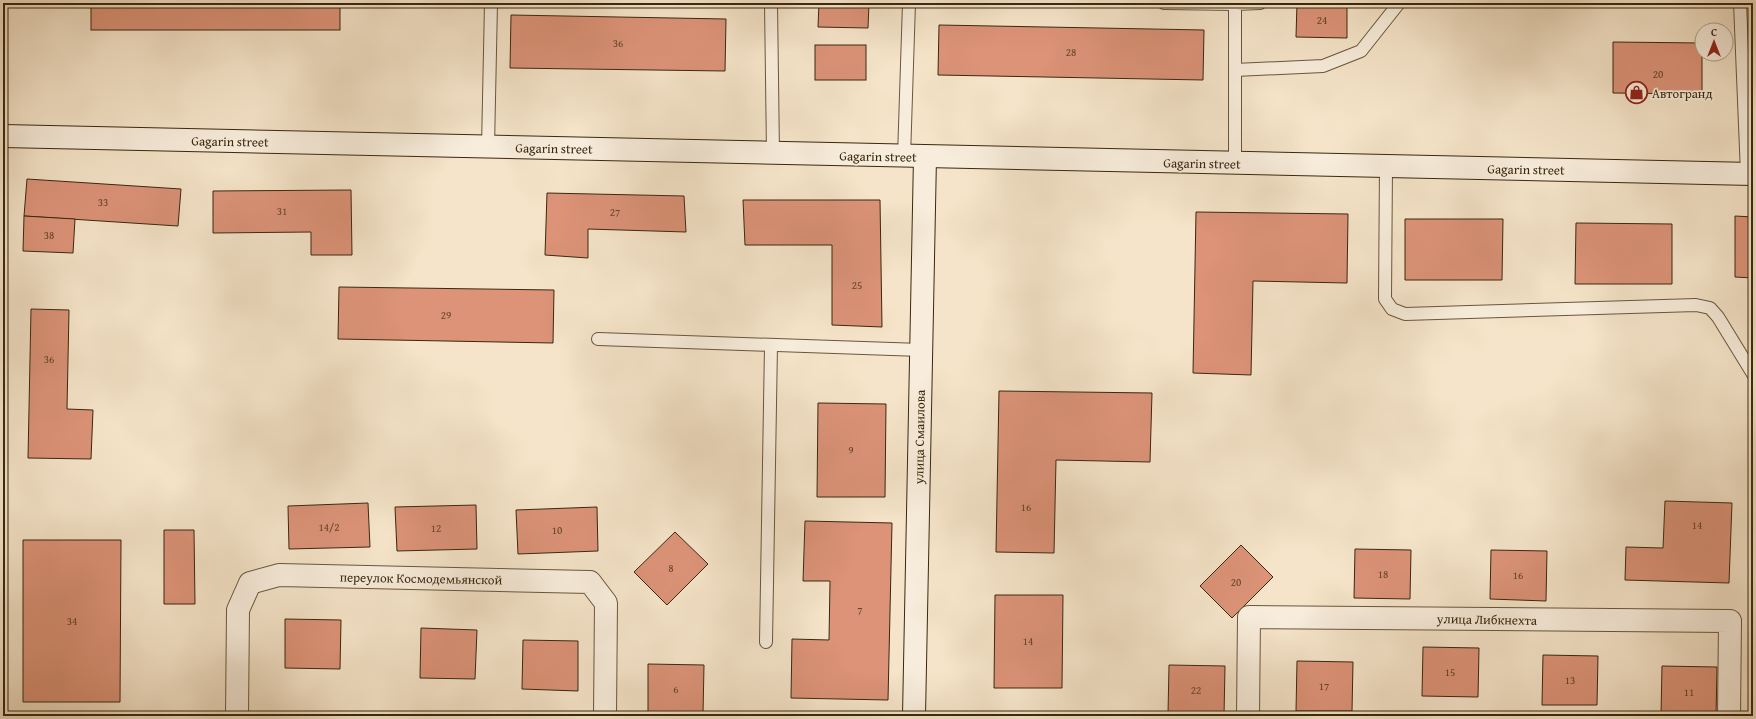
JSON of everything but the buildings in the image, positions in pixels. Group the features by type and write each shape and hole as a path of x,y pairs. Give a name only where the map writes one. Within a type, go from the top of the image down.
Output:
{"street":[{"name":"Gagarin street","path":"3,136 773,154 1750,174"},
{"name":"улица Смаилова","path":"914,716 921,350 915,157"},
{"name":"переулок Космодемьянской","path":"237,716 238,610 250,583 279,575 590,582 606,603 605,716"},
{"name":"улица Либкнехта","path":"1248,716 1249,617 1730,621 1729,716"}],"lane":[{"path":"488,147 491,3"},
{"path":"771,3 773,154"},
{"path":"909,3 915,157"},
{"path":"1164,3 1260,3"},
{"path":"1235,70 1323,66 1361,51 1399,3"},
{"path":"1740,3 1750,174"},
{"path":"1235,4 1235,163"},
{"path":"1386,166 1385,299 1392,309 1405,314 1696,305 1710,308 1718,317 1753,374"},
{"path":"598,339 921,350"},
{"path":"766,642 771,345"}],"place":[{"name":"Автогранд","path":"1637,93"}]}
